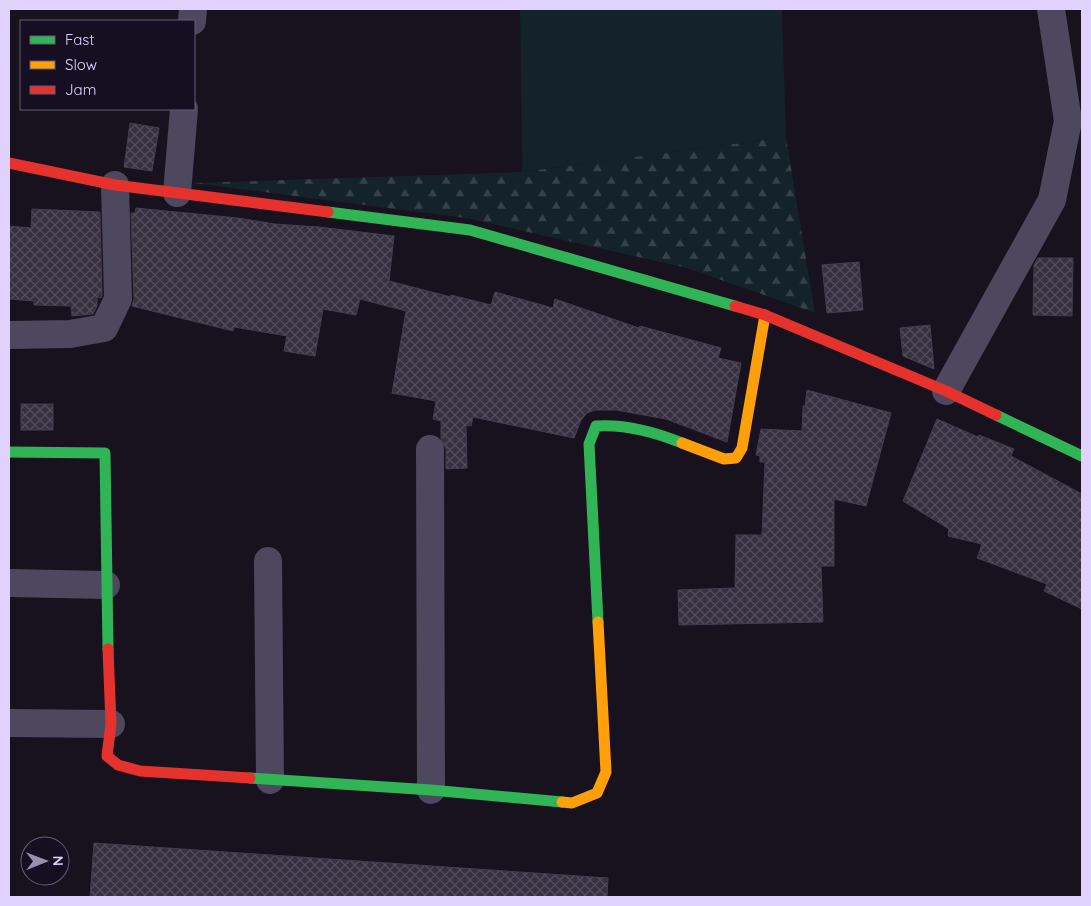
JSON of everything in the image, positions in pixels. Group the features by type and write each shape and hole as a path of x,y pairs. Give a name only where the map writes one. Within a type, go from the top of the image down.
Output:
{"street":[{"path":"946,391 1052,200 1068,121 1051,9"},
{"path":"177,193 184,110"},
{"path":"9,163 115,186 470,230 765,315 946,391 1082,456"},
{"path":"9,335 70,334 104,328 118,299 115,186"},
{"path":"9,452 105,453 106,585 111,724 107,756 118,765 140,771 431,790 572,803 597,793 606,772 590,444 596,426 613,425 660,434 724,459 736,458 742,448 765,315"},
{"path":"430,448 431,790"},
{"path":"268,561 270,780"},
{"path":"9,583 106,585"},
{"path":"9,724 111,724"}],"green space":[{"path":"520,9 782,9 786,137 522,172"},
{"path":"786,137 815,313 687,268 466,218 193,183 522,172"}],"building":[{"path":"130,123 159,128 152,171 124,167"},
{"path":"136,208 394,236 389,281 491,305 495,292 553,308 555,299 639,328 640,326 721,348 718,358 741,363 727,442 666,419 616,410 595,410 587,413 581,420 574,438 473,417 471,426 466,425 467,468 446,469 446,449 441,439 441,421 433,419 436,401 392,393 406,311 360,299 356,315 323,309 315,356 284,351 287,336 234,327 233,331 132,306 134,299 131,213 135,213"},
{"path":"32,209 100,212 102,296 101,298 97,297 97,306 93,314 72,316 71,306 34,305 34,301 9,299 9,226 31,228"},
{"path":"1038,258 1073,258 1072,316 1033,315 1034,265"},
{"path":"859,262 863,310 827,313 822,265"},
{"path":"930,325 934,369 903,356 900,328"},
{"path":"807,390 891,413 866,506 834,499 834,566 821,566 823,622 679,625 678,590 735,588 736,535 762,535 765,462 760,462 760,456 756,455 761,429 802,431 803,406 805,406"},
{"path":"21,404 53,404 53,430 21,430"},
{"path":"937,419 978,437 979,435 1014,449 1011,456 1082,494 1082,609 1044,591 1047,584 977,558 982,544 948,536 949,529 903,501"},
{"path":"94,843 608,878 607,897 90,897"}],"traffic: fast":[{"path":"328,212 470,230 735,306"},
{"path":"996,415 1082,456"},
{"path":"598,622 589,444 596,426 618,426 640,430 682,443"},
{"path":"9,452 105,453 108,649"},
{"path":"250,778 431,790 562,802"}],"traffic: slow":[{"path":"682,443 724,459 736,458 742,448 765,315"},
{"path":"562,802 572,803 597,793 606,772 598,622"}],"traffic: jam":[{"path":"9,163 115,185 328,212"},
{"path":"735,306 765,315 946,391 996,415"},
{"path":"108,649 111,724 107,756 118,765 140,771 250,778"}]}
